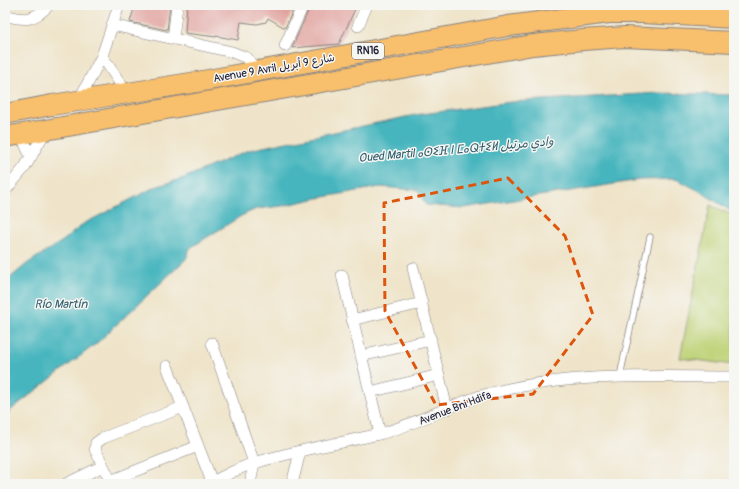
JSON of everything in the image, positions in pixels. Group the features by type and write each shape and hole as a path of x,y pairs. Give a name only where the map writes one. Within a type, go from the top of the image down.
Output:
{"highway":[{"name":"Avenue 9 Avril شارع 9 أبريل","path":"5,114 126,92 198,82 609,9 642,13 734,18"},
{"name":"Avenue 9 Avril شارع 9 أبريل","path":"13,136 533,45 624,37 734,42"}],"street":[{"path":"5,15 20,19 31,18 42,12 49,5"},
{"path":"79,100 102,56 118,5"},
{"path":"172,39 177,5"},
{"path":"285,46 304,5"},
{"path":"358,26 367,5"},
{"path":"112,25 232,52 243,56 251,63 256,71"},
{"path":"102,56 126,92"},
{"path":"5,191 17,178 46,130"},
{"path":"13,136 31,157"},
{"path":"413,268 447,408"},
{"path":"342,275 380,434"},
{"path":"352,320 422,303"},
{"path":"361,356 431,340"},
{"path":"212,343 254,463 250,484"},
{"path":"167,366 198,446 210,483"},
{"path":"370,392 439,375"},
{"name":"Avenue Bni Hdifa","path":"210,483 254,463 380,434 404,427 447,408 483,395 517,388 556,381 620,376 734,377"},
{"path":"183,407 99,440 94,446 95,449 111,482 198,446"},
{"path":"292,484 300,452"},
{"path":"66,484 103,466"}],"lane":[{"path":"620,376 650,237"}],"highlighted area":[{"path":"508,178 565,236 593,315 533,394 436,405 385,311 384,203"}],"green space":[{"path":"710,205 734,216 734,365 680,358"}],"water":[{"name":"Río Martín","path":"658,93 734,95 734,213 698,190 676,179 639,180 464,208 426,205 418,190 380,187 282,206 256,209 241,216 190,248 186,259 97,343 12,409 5,417 5,282 28,263 64,240 83,224 155,187 184,178 249,150 415,115 511,102"}],"building":[{"path":"135,5 170,5 167,30 130,22"},
{"path":"187,5 295,5 285,28 268,18 266,22 257,24 241,22 238,40 185,33"},
{"path":"312,5 357,5 339,44 292,48"}],"water label":[{"name":"Oued Martil ⴰⵙⵉⴼ ⵏ ⵎⴰⵕⵜⵉⵍ وادي مرتيل","path":"456,150"}]}
